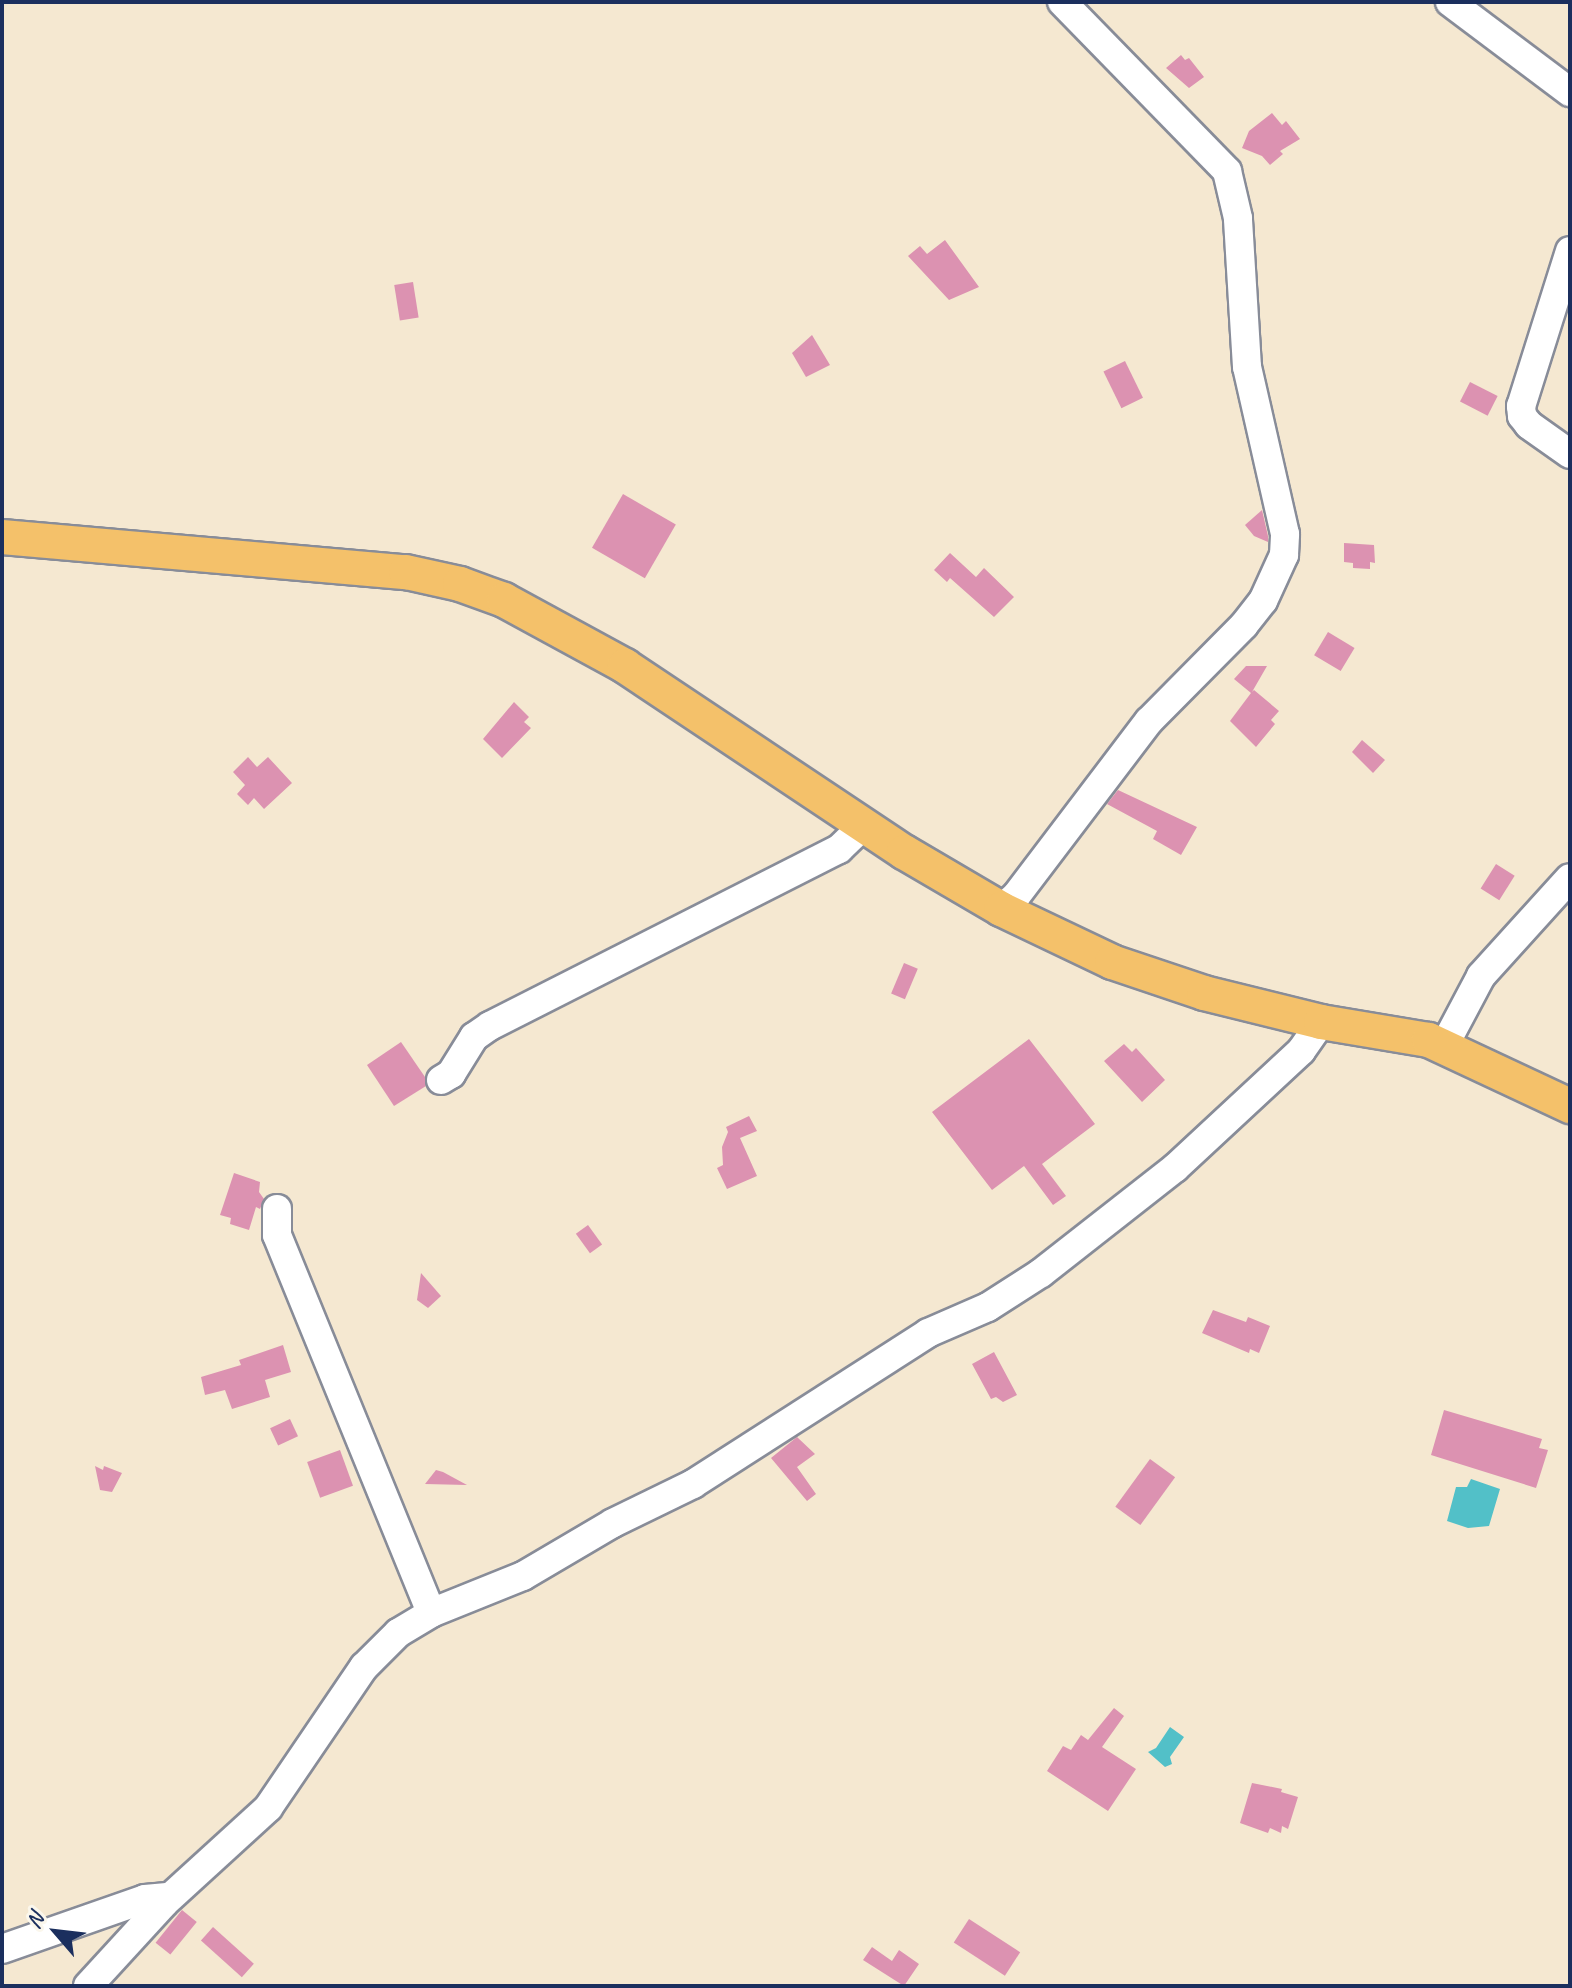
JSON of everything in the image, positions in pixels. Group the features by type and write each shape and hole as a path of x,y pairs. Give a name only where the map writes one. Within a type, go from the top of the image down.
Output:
{"main road":[{"path":"2,537 406,572 460,584 504,600 625,666 863,826 1001,909 1112,962 1204,993 1321,1022 1429,1040 1570,1106"}],"street":[{"path":"1001,909 1016,896 1149,721 1244,625 1263,601 1284,555 1285,534 1247,367 1238,218 1227,171 1062,2"},
{"path":"1450,2 1570,92"},
{"path":"1570,251 1521,406 1522,416 1529,425 1570,454"},
{"path":"441,1080 451,1074 474,1037 490,1026 839,849 863,826"},
{"path":"1444,1046 1481,976 1570,878"},
{"path":"88,1986 170,1897 268,1808 364,1667 398,1633 431,1613 523,1576 613,1523 693,1484 928,1333 988,1307 1041,1273 1175,1168 1301,1051 1321,1022"},
{"path":"277,1209 277,1235 431,1613"},
{"path":"2,1949 145,1899 170,1897"}],"water":[{"path":"1471,1479 1500,1489 1489,1526 1468,1528 1447,1521 1456,1487 1467,1487"},
{"path":"1170,1727 1184,1737 1170,1757 1172,1764 1165,1767 1148,1752 1156,1748"}],"building":[{"path":"1181,55 1185,60 1189,58 1204,77 1189,88 1166,68"},
{"path":"1272,113 1282,125 1286,121 1300,139 1280,151 1283,154 1270,165 1262,156 1242,148 1249,131"},
{"path":"945,240 979,287 949,300 908,256 920,246 927,254"},
{"path":"413,282 419,318 400,321 394,285"},
{"path":"812,335 830,365 806,377 792,353"},
{"path":"1125,361 1143,398 1121,408 1103,372"},
{"path":"1470,382 1498,396 1488,416 1460,402"},
{"path":"623,494 676,524 645,578 592,548"},
{"path":"1262,510 1268,542 1254,536 1245,525"},
{"path":"1344,543 1374,545 1375,563 1370,562 1370,569 1353,568 1353,563 1344,562"},
{"path":"950,553 976,577 984,568 1014,597 994,617 950,578 947,582 934,570"},
{"path":"1328,632 1355,648 1341,671 1314,655"},
{"path":"1246,666 1267,666 1252,692 1254,690 1279,711 1271,720 1275,724 1256,747 1230,721 1251,693 1234,679"},
{"path":"514,702 529,717 524,722 531,728 502,758 483,739"},
{"path":"1362,740 1385,760 1373,773 1352,752"},
{"path":"248,757 257,767 268,757 292,783 264,809 254,798 248,805 237,794 245,785 233,772"},
{"path":"1118,790 1197,827 1181,855 1153,839 1157,831 1107,804"},
{"path":"1496,864 1515,876 1499,900 1481,889"},
{"path":"904,963 918,969 905,999 891,993"},
{"path":"1029,1039 1095,1124 1042,1164 1066,1196 1053,1205 1024,1166 992,1190 932,1112"},
{"path":"401,1042 425,1077 426,1086 394,1106 367,1065"},
{"path":"1124,1044 1132,1052 1136,1048 1165,1080 1142,1102 1104,1061"},
{"path":"749,1116 757,1131 740,1138 757,1176 727,1189 717,1168 723,1165 722,1147 728,1132 726,1127"},
{"path":"234,1173 260,1182 259,1192 264,1199 260,1209 256,1207 249,1230 230,1224 231,1218 220,1215"},
{"path":"588,1225 602,1244 590,1253 576,1234"},
{"path":"421,1273 441,1296 428,1308 417,1300"},
{"path":"1213,1310 1246,1322 1248,1317 1270,1326 1259,1353 1250,1349 1249,1353 1202,1333"},
{"path":"283,1345 291,1372 265,1380 270,1397 232,1409 225,1390 205,1395 201,1377 241,1365 239,1360"},
{"path":"994,1352 1017,1395 1003,1402 996,1397 991,1399 972,1364"},
{"path":"1444,1410 1542,1439 1539,1448 1548,1450 1536,1488 1431,1455"},
{"path":"290,1419 298,1436 278,1446 270,1428"},
{"path":"797,1437 815,1454 797,1467 816,1494 807,1501 771,1458"},
{"path":"340,1450 353,1486 320,1498 307,1462"},
{"path":"1150,1459 1175,1477 1140,1525 1115,1507"},
{"path":"95,1466 122,1473 112,1492 100,1490"},
{"path":"436,1470 443,1472 467,1485 425,1484"},
{"path":"1114,1708 1124,1716 1102,1747 1136,1769 1108,1811 1047,1771 1063,1746 1071,1750 1081,1735 1088,1740"},
{"path":"1252,1783 1282,1789 1281,1792 1298,1797 1288,1829 1282,1826 1281,1833 1270,1828 1268,1833 1240,1823"},
{"path":"182,1910 197,1922 170,1955 156,1943"},
{"path":"969,1919 1020,1952 1005,1976 954,1942"},
{"path":"213,1927 254,1964 242,1977 201,1940"},
{"path":"872,1947 892,1961 899,1950 919,1964 904,1986 863,1960"}]}
